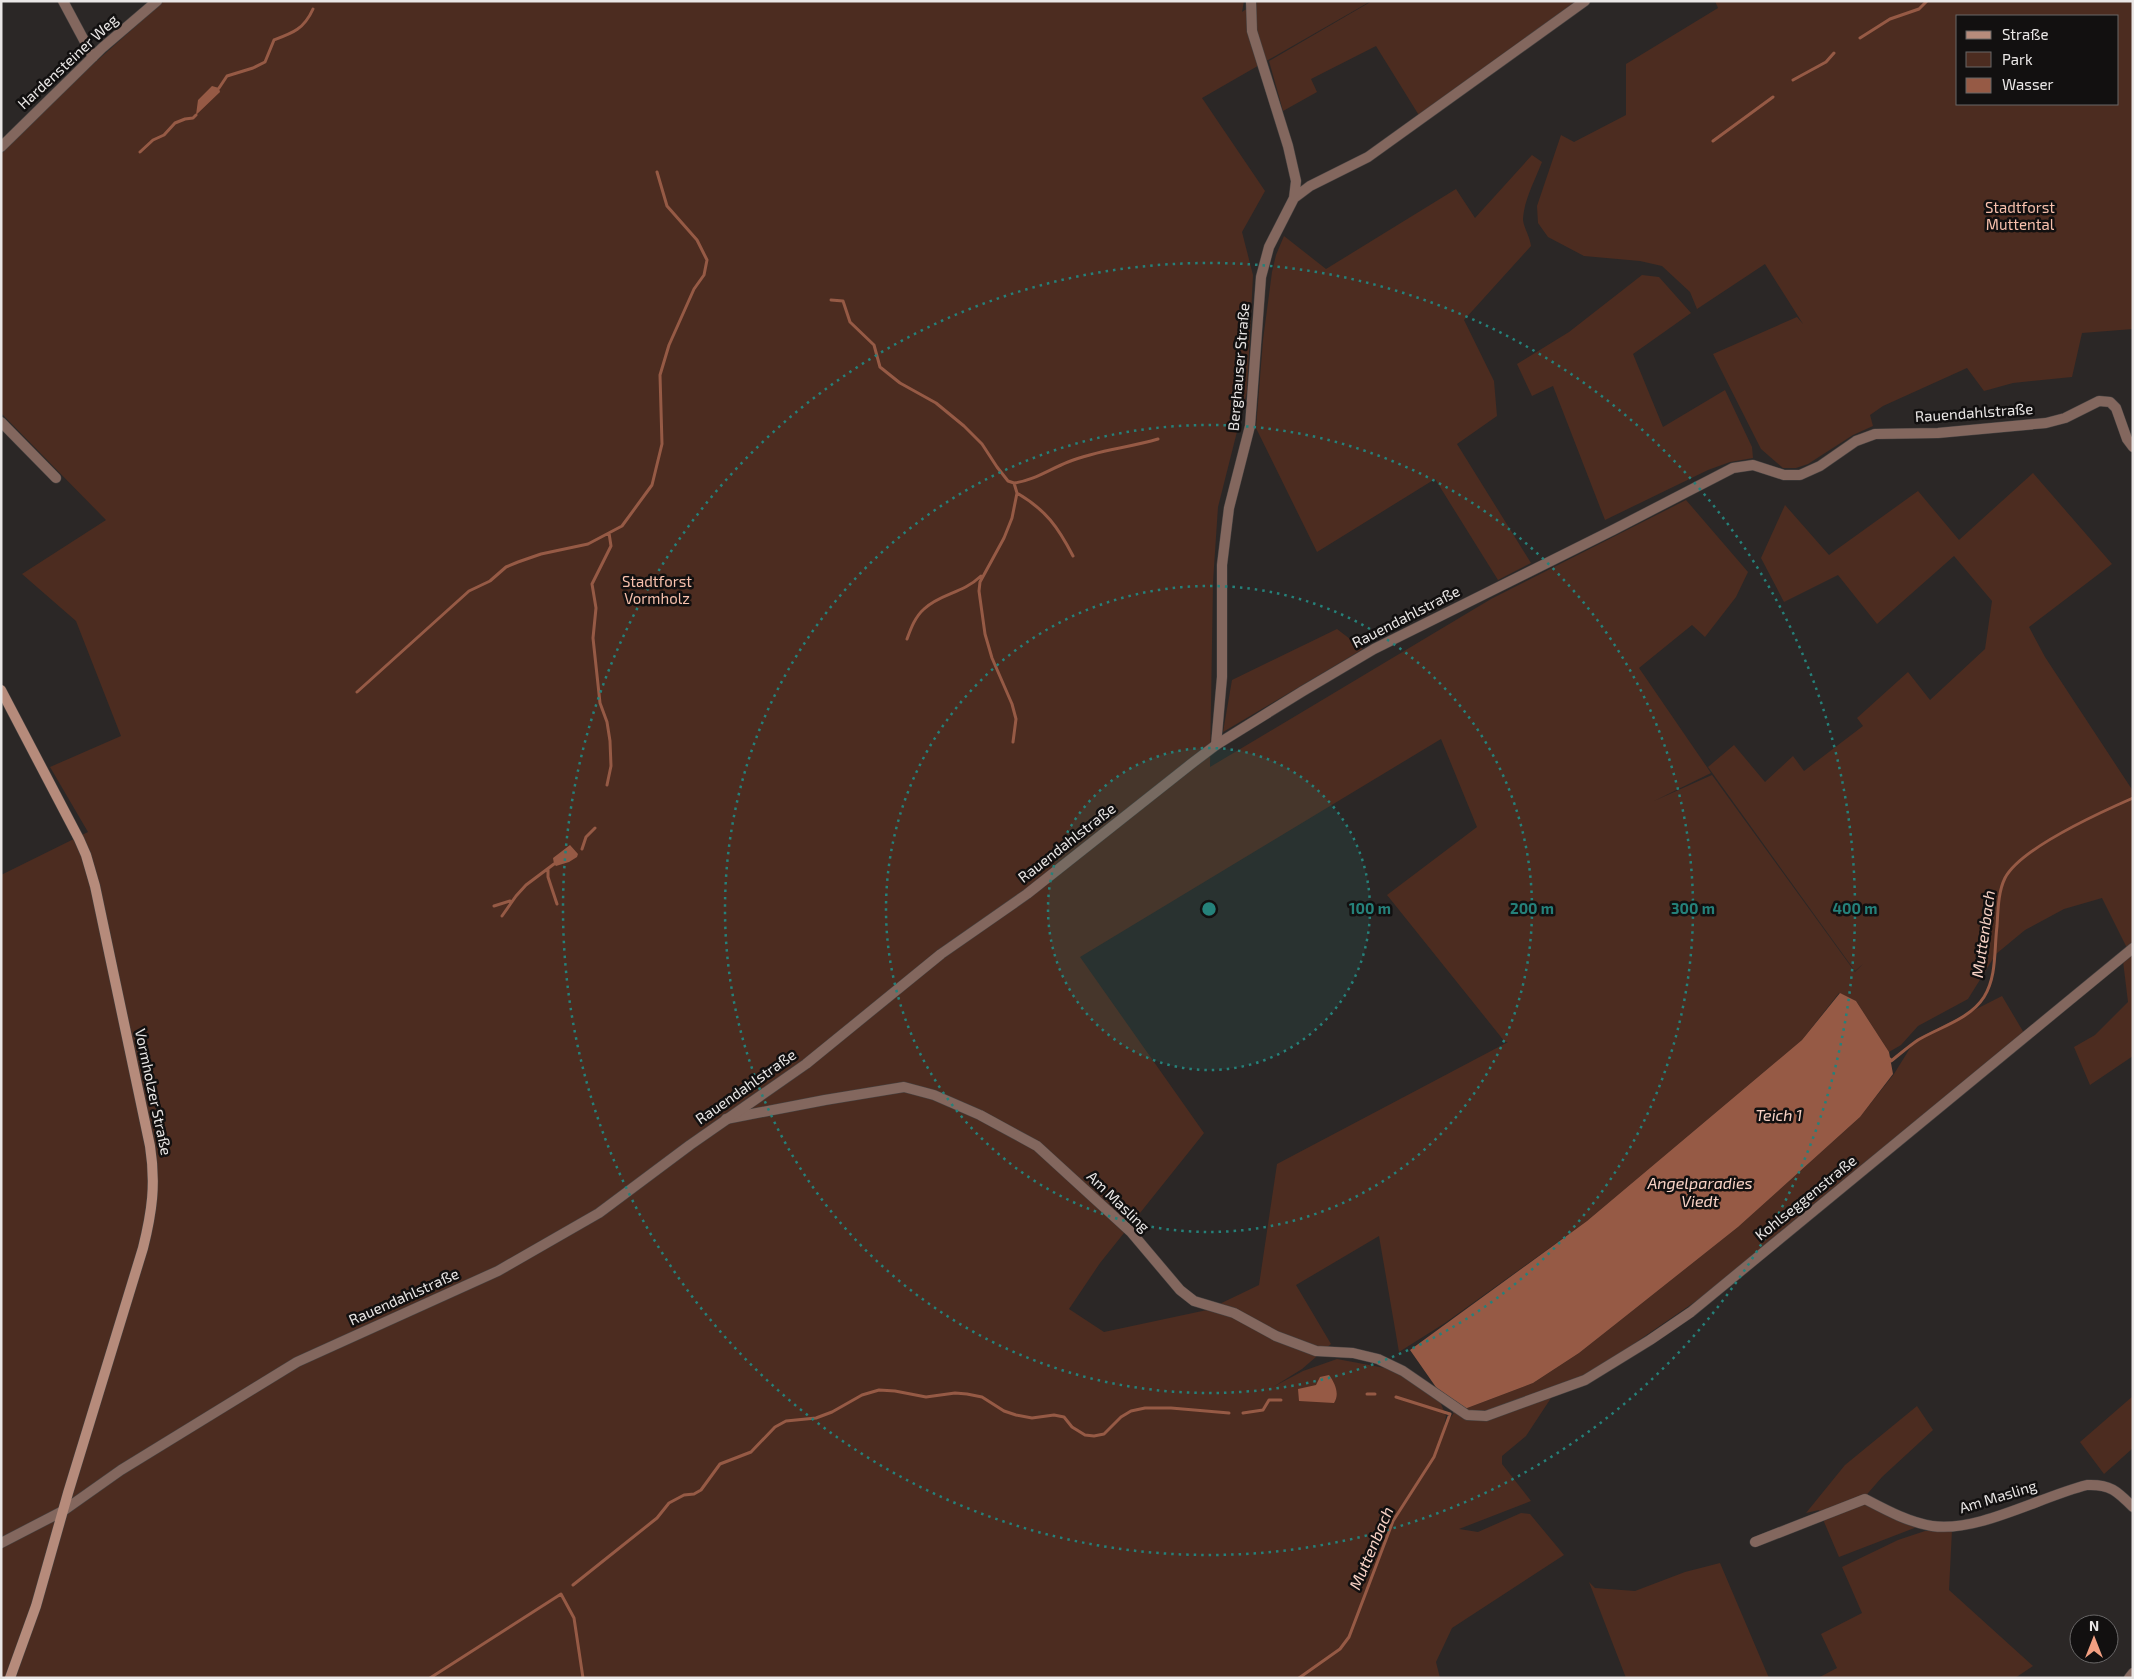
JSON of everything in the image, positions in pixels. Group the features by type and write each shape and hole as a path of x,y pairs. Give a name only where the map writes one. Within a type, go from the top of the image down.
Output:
{"main road":[{"name":"Vormholzer Straße","path":"1,690 86,855 95,886 153,1166 152,1212 145,1239 36,1606 10,1678"}],"street":[{"path":"63,1 93,57"},
{"name":"Hardensteiner Weg","path":"1,147 93,57 157,1"},
{"name":"Berghauser Straße","path":"1216,745 1222,677 1222,565 1229,508 1250,426 1261,277 1264,259 1269,247 1294,198 1296,181 1294,166 1252,31 1251,1"},
{"path":"1294,198 1310,186 1368,157 1585,1"},
{"name":"Rauendahlstraße","path":"1,1543 63,1511 121,1470 297,1362 498,1271 546,1245 606,1208 806,1064 941,954 1027,894 1216,745 1374,649 1605,535 1733,468 1753,465 1784,475 1800,475 1820,466 1856,441 1874,434 1938,433 2046,423 2065,418 2099,401 2110,402 2116,408 2127,439 2133,447"},
{"path":"1,422 56,478"},
{"name":"Kohlseggenstraße","path":"1467,1415 1486,1416 1585,1380 1674,1323 2133,948"},
{"name":"Am Masling","path":"726,1120 824,1100 904,1087 934,1094 980,1115 1037,1146 1131,1232 1180,1290 1194,1301 1234,1313 1276,1336 1316,1351 1353,1353 1378,1359 1403,1370 1467,1415"},
{"name":"Am Masling","path":"1755,1542 1865,1500 1905,1519 1932,1526 1951,1527 1986,1519 2086,1485 2102,1485 2110,1488 2118,1492 2133,1507"},
{"path":"2129,1678 2133,1673"}],"green space":[{"name":"Stadtforst Vormholz","path":"164,1 1244,1 1242,12 1258,1 1371,1 1202,98 1265,191 1242,232 1253,275 1247,392 1218,507 1213,582 1210,767 1491,599 1686,500 1748,572 1736,597 1705,637 1692,625 1639,668 1711,773 1654,801 1712,775 1855,972 1863,964 1855,971 1708,767 1734,745 1765,782 1793,756 1804,771 1863,726 1857,718 1908,672 1930,700 1985,649 1992,601 1954,556 1877,624 1838,575 1784,602 1761,558 1785,505 1829,555 1918,491 1959,540 2033,473 2112,564 2029,627 2045,657 2133,791 2133,943 2127,948 2102,898 2064,909 2025,930 1996,954 1968,999 1918,1026 1901,1045 1889,1052 1856,1001 1839,993 1802,1040 1587,1221 1445,1323 1399,1352 1379,1236 1296,1285 1331,1344 1302,1369 1273,1387 1303,1371 1337,1359 1385,1368 1401,1374 1439,1399 1446,1416 1444,1427 1454,1413 1533,1383 1579,1353 1738,1227 1859,1118 1894,1074 1915,1040 2002,996 2024,1033 1715,1288 1629,1347 1553,1395 1526,1436 1502,1456 1502,1464 1531,1501 1459,1529 1478,1532 1521,1513 1530,1514 1564,1555 1452,1628 1436,1662 1440,1678 1,1678 1,875 88,832 50,767 121,736 76,621 22,574 106,520 1,413 1,154 62,92","holes":["1441,739 1477,827 1387,895 1505,1042 1508,1042 1277,1164 1259,1285 1207,1310 1104,1332 1069,1309 1100,1263 1204,1133 1080,957"]},
{"path":"1372,1 1576,1 1420,117 1376,46 1311,79 1317,92 1283,111 1269,61"},
{"name":"Stadtforst Muttental","path":"1715,1 2133,1 2133,329 2082,333 2072,377 2013,383 1984,391 1967,368 1883,406 1870,415 1873,426 1853,435 1808,464 1796,468 1783,468 1761,449 1713,354 1797,317 1803,324 1765,264 1697,309 1690,292 1662,266 1640,261 1584,256 1548,237 1538,223 1537,206 1561,135 1574,142 1626,115 1626,64 1718,8"},
{"path":"1532,155 1542,162 1528,197 1523,219 1531,246 1464,320 1494,381 1497,416 1457,444 1531,563 1498,580 1435,479 1317,552 1256,428 1263,340 1272,272 1276,255 1284,236 1326,269 1456,189 1475,218"},
{"path":"1642,275 1659,277 1691,313 1633,354 1663,427 1725,390 1752,447 1753,458 1730,462 1708,470 1605,520 1553,386 1532,396 1517,364 1569,332"},
{"path":"1337,629 1363,649 1223,732 1232,680"},
{"path":"2133,954 2133,1056 2090,1085 2074,1047 2095,1035 2128,1002 2123,961"},
{"path":"2133,1396 2133,1448 2104,1474 2080,1442"},
{"path":"1917,1406 1933,1430 1882,1477 1862,1500 1917,1527 1839,1557 1819,1510 1806,1513 1845,1465"},
{"path":"1952,1530 1949,1590 2033,1666 2015,1678 1818,1678 1837,1668 1821,1634 1862,1613 1842,1567 1898,1540 1925,1531"},
{"path":"1720,1563 1769,1678 1626,1678 1589,1582 1595,1588 1635,1591 1685,1572"}],"water":[{"path":"212,86 219,88 220,92 196,115 198,100"},
{"path":"570,845 578,854 577,857 556,866 553,858"},
{"name":"Angelparadies Viedt","path":"1840,993 1856,1001 1889,1052 1893,1074 1860,1117 1738,1227 1579,1353 1533,1383 1454,1413 1410,1350 1587,1221 1802,1040"},
{"path":"1329,1375 1336,1389 1337,1396 1334,1403 1299,1401 1298,1389 1316,1385 1320,1377"}],"waterway":[{"path":"1860,38 1890,19 1919,9 1927,1"},
{"path":"219,88 227,76 265,62 274,40 302,26 313,9"},
{"path":"1793,80 1826,62 1834,53"},
{"path":"1713,141 1773,97"},
{"path":"140,152 153,140 164,135 175,123 193,118 196,115"},
{"path":"357,692 469,591 490,581 506,567 541,554 588,544 622,526 652,485 662,444 660,375 669,345 694,289 704,275 707,260 697,240 667,206 657,172"},
{"path":"831,300 843,301 850,322 874,345 880,367 900,383 936,403 964,426 982,444 1008,481 1014,483 1017,493 1012,518 1004,538 980,582 979,591 985,634 992,658 1012,704 1016,719 1013,742"},
{"path":"1014,483 1035,477 1079,458 1158,439"},
{"path":"1017,493 1044,513 1062,536 1073,556"},
{"path":"607,785 611,766 610,741 607,722 600,703 593,638 596,608 592,584 611,546 609,533"},
{"path":"907,639 916,619 924,609 937,600 974,582 981,576"},
{"name":"Muttenbach","path":"1890,1059 1891,1061 1918,1040 1963,1017 1978,1005 1984,997 1993,972 2001,889 2005,878 2014,867 2044,843 2133,798"},
{"path":"582,849 586,837 595,828"},
{"path":"502,916 526,885 554,864"},
{"path":"548,869 548,877 557,904"},
{"path":"494,906 510,901"},
{"path":"573,1585 657,1518 669,1503 684,1495 694,1494 701,1490 720,1464 751,1452 775,1427 786,1421 816,1418 832,1412 862,1395 879,1390 926,1397 955,1393 982,1397 1004,1411 1016,1415 1032,1418 1054,1415 1064,1417 1072,1427 1085,1435 1094,1436 1104,1434 1121,1417 1131,1411 1145,1408 1171,1408 1229,1413"},
{"path":"1367,1394 1375,1394"},
{"name":"Muttenbach","path":"1299,1678 1340,1649 1349,1637 1393,1521 1434,1457 1450,1414 1396,1397"},
{"path":"1243,1413 1263,1410 1269,1400 1281,1400"},
{"path":"430,1678 561,1594 574,1618 583,1678"}],"water label":[{"name":"Teich 1","path":"1779,1115"}]}
